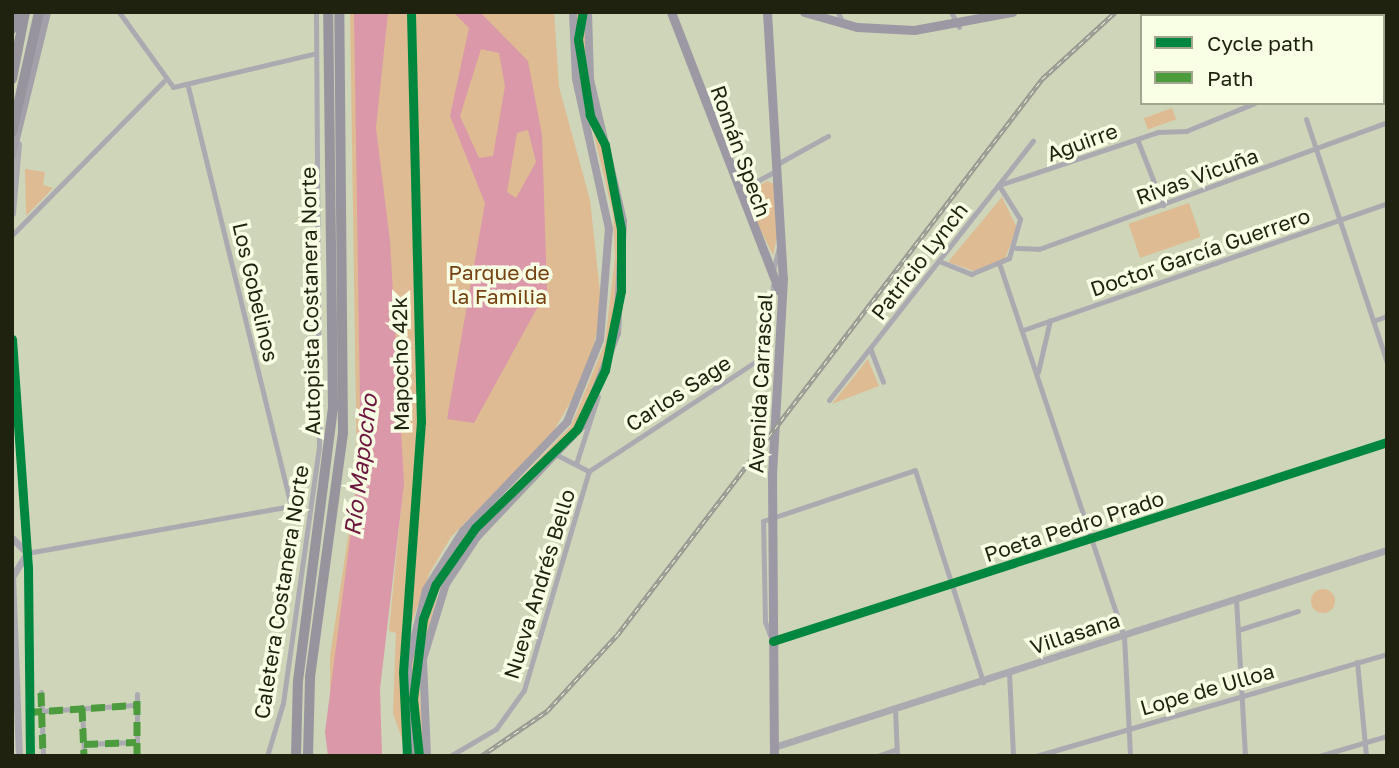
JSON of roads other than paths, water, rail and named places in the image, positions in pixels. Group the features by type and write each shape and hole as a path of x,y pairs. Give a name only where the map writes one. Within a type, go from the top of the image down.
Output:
{"highway":[{"path":"12,29 16,12"},
{"path":"12,79 24,12"},
{"path":"16,134 38,12"},
{"name":"Autopista Costanera Norte","path":"296,756 298,681 333,409 328,12"},
{"name":"Autopista Costanera Norte","path":"308,756 311,668 343,433 339,12"}],"main road":[{"path":"12,155 47,12"},
{"path":"412,756 410,650 433,576 475,517 567,422 600,340 609,229 576,79 573,12"},
{"path":"426,756 424,649 446,584 482,530 559,456 598,396 620,320 625,253 615,167 590,79 588,12"},
{"name":"Román Spech","path":"671,12 764,257 777,267"},
{"name":"Avenida Carrascal","path":"767,12 780,166 782,238 777,267 781,300 773,625 774,752"},
{"path":"804,12 843,24 884,30 959,27 1012,12"}],"street":[{"path":"119,12 164,81 188,86 313,54"},
{"name":"Caletera Costanera Norte","path":"267,756 283,704 319,449 313,54 316,12"},
{"path":"838,12 843,24"},
{"path":"951,12 959,27"},
{"path":"12,234 164,81"},
{"name":"Los Gobelinos","path":"27,553 291,506 188,86"},
{"name":"Aguirre","path":"999,185 1137,139 1186,131 1250,105"},
{"path":"1306,119 1387,362"},
{"name":"Rivas Vicuña","path":"1016,248 1033,251 1317,150 1387,122"},
{"path":"12,213 16,134"},
{"path":"738,191 828,136"},
{"path":"1137,139 1163,205"},
{"name":"Patricio Lynch","path":"829,400 1033,141"},
{"path":"939,261 971,274 1000,266 1016,248 1019,214 999,185"},
{"name":"Doctor García Guerrero","path":"1023,330 1387,203"},
{"path":"1000,266 1124,636 1130,756"},
{"name":"Carlos Sage","path":"589,471 767,354 777,267"},
{"path":"1373,321 1387,316"},
{"path":"1038,373 1050,320"},
{"path":"12,339 15,479 27,553 26,655 30,756"},
{"path":"870,348 883,382"},
{"name":"Carlos Sage","path":"576,464 598,396"},
{"name":"Poeta Pedro Prado","path":"773,641 1387,442"},
{"path":"559,456 589,471"},
{"path":"773,641 765,622 763,521 915,470 983,681"},
{"name":"Nueva Andrés Bello","path":"450,756 496,729 524,690 589,471"},
{"path":"12,538 27,553"},
{"name":"Villasana","path":"774,752 895,709 1387,550"},
{"path":"19,756 12,576 27,553"},
{"path":"1236,599 1245,756"},
{"path":"1238,630 1298,611"},
{"path":"13,648 26,655"},
{"name":"Lope de Ulloa","path":"1036,756 1387,654"},
{"path":"1357,662 1366,756"},
{"path":"1009,673 1013,756"},
{"path":"41,692 43,756"},
{"path":"137,694 134,705 137,756"},
{"path":"17,713 134,705"},
{"path":"82,707 84,756"},
{"path":"877,756 897,753 895,709"},
{"path":"1319,756 1387,736"},
{"path":"84,744 136,742"}],"water":[{"name":"Río Mapocho","path":"354,12 388,12 376,128 390,241 404,483 380,689 382,756 328,756 325,732 356,492 360,404"},
{"path":"453,12 480,12 528,61 542,135 547,290 474,423 447,419 485,203 450,116 469,28","holes":["481,49 499,53 505,86 493,156 479,158 460,116","528,130 536,162 516,198 507,192 517,133"]}],"railway":[{"path":"481,756 547,711 617,635 1042,79 1115,12"}],"park label":[{"name":"Parque de la Familia","path":"499,284"}]}
